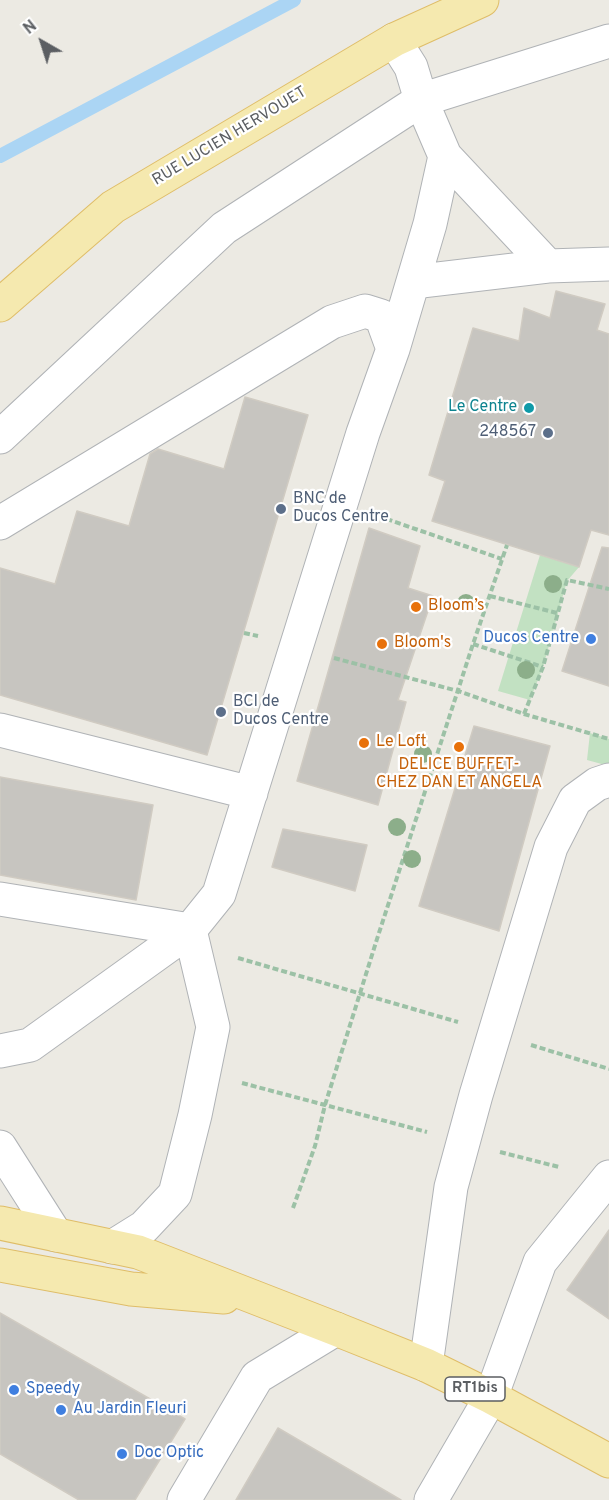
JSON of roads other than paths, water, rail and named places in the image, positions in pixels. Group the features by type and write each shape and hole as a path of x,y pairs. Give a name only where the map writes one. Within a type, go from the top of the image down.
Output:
{"main road":[{"name":"RUE LUCIEN HERVOUET","path":"0,306 113,207 394,40 482,0"},
{"name":"RT1bis","path":"0,1223 138,1252 336,1329 426,1365 491,1397 609,1461"},
{"name":"RT1bis","path":"0,1265 131,1289 261,1301"}],"street":[{"path":"394,40 411,67 421,100 446,156 548,266"},
{"path":"0,437 224,228 421,100 609,41"},
{"path":"0,1051 30,1046 190,930 219,894 363,433 393,349 430,224 446,156"},
{"path":"412,282 548,266 609,264"},
{"path":"0,524 332,322 365,311 381,316 393,349"},
{"path":"0,730 251,793"},
{"path":"426,1365 451,1187 494,1033 551,847 575,800 597,784 609,780"},
{"path":"0,899 190,930"},
{"path":"112,1247 144,1227 175,1194 195,1115 213,1027 190,930"},
{"path":"0,1147 56,1235"},
{"path":"431,1500 491,1397 540,1262 609,1177"},
{"path":"184,1500 257,1377 336,1329"}],"waterway":[{"path":"0,156 294,0"}],"place":[{"name":"Le Centre","path":"529,408"},
{"name":"248567","path":"548,433"},
{"name":"BNC de Ducos Centre","path":"281,509"},
{"name":"Bloom’s","path":"416,607"},
{"name":"Ducos Centre","path":"591,639"},
{"name":"Bloom's","path":"382,644"},
{"name":"BCI de Ducos Centre","path":"221,712"},
{"name":"Le Loft","path":"364,743"},
{"name":"DELICE BUFFET- CHEZ DAN ET ANGELA","path":"459,747"},
{"name":"Speedy","path":"14,1390"},
{"name":"Au Jardin Fleuri","path":"61,1410"},
{"name":"Doc Optic","path":"122,1454"}]}
